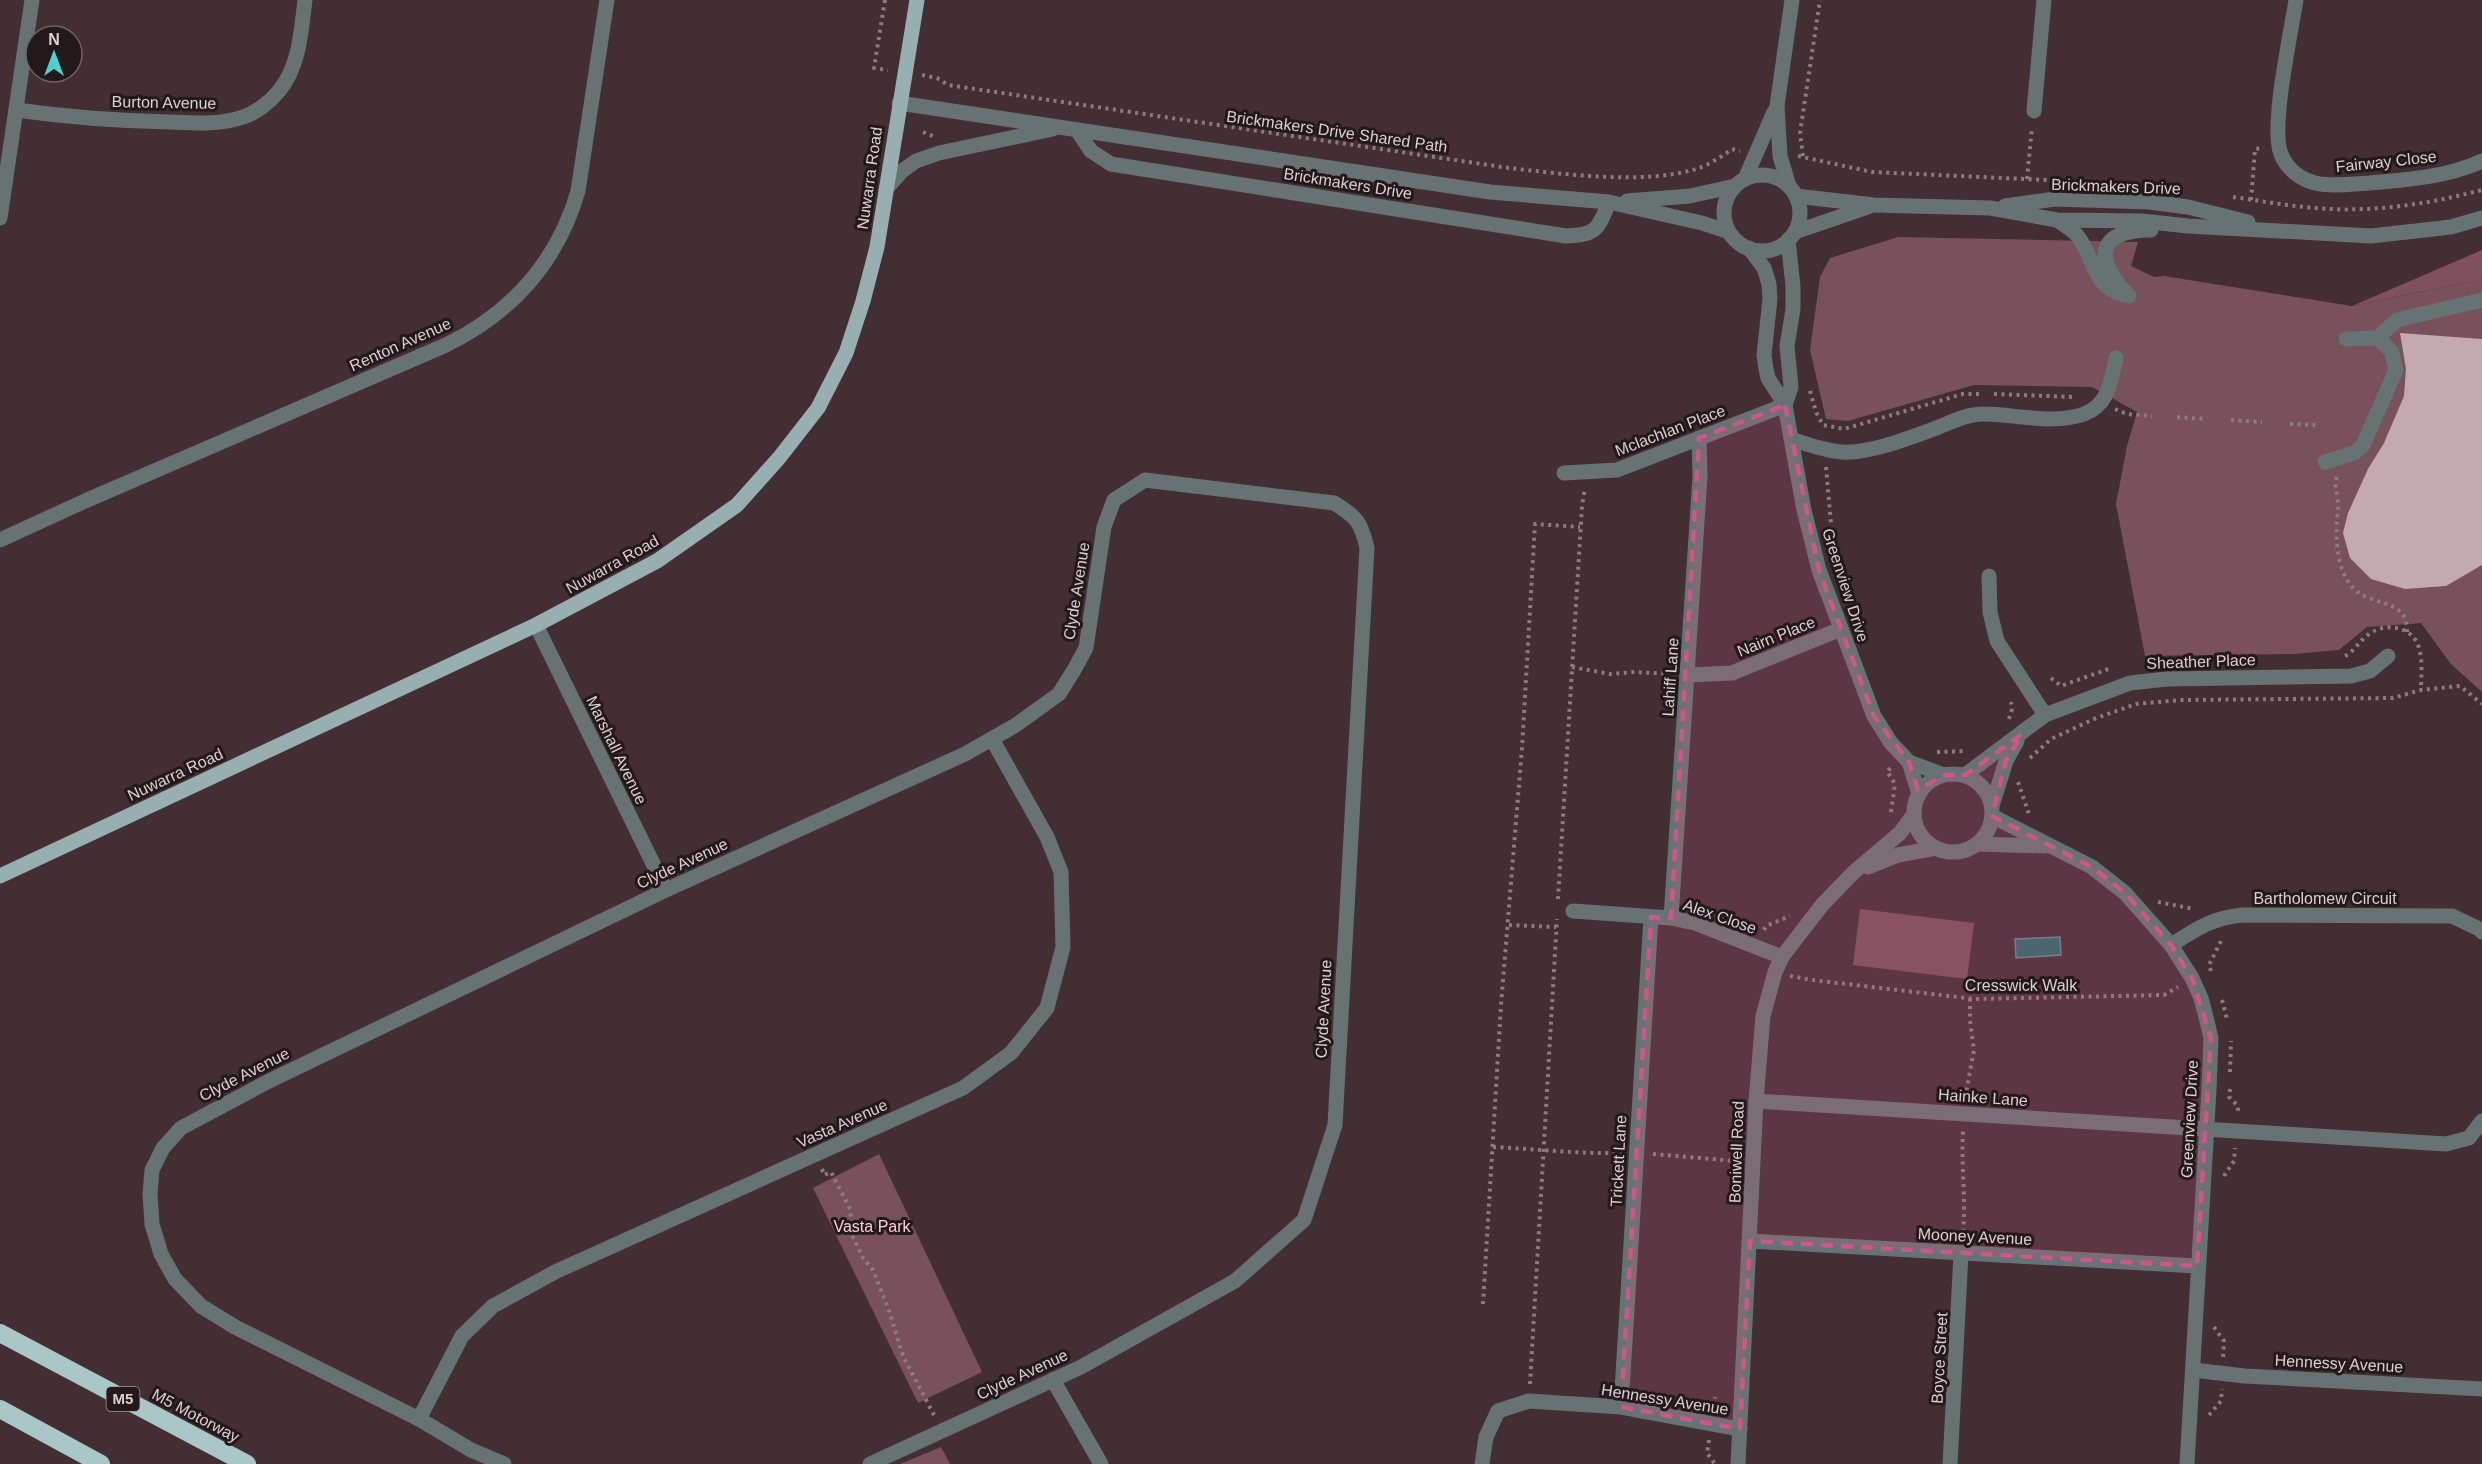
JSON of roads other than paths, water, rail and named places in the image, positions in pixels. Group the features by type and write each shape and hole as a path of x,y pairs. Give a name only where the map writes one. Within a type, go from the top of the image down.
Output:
{"highway":[{"name":"M5 Motorway","path":"0,1333 247,1464"},
{"path":"0,1409 101,1464"}],"main road":[{"name":"Nuwarra Road","path":"0,876 536,625 626,579 691,538 737,504 779,458 818,408 846,353 878,247 917,0"}],"street":[{"path":"0,218 32,0"},
{"name":"Burton Avenue","path":"16,110 135,121 205,123 242,117 255,112 271,100 286,81 295,62 305,0"},
{"name":"Renton Avenue","path":"0,540 446,345 486,323 510,305 543,267 555,249 574,207 607,0"},
{"path":"1777,106 1740,182 1727,196 1724,208 1724,220 1728,232 1737,242 1749,249 1770,250 1791,236 1799,220 1800,208 1780,156 1777,106 1792,0"},
{"path":"2034,111 2044,0"},
{"name":"Fairway Close","path":"2296,0 2278,121 2280,153 2288,168 2314,183 2351,184 2400,181 2441,175 2482,161"},
{"name":"Brickmakers Drive","path":"899,103 1490,192 1609,202 1702,223 1728,232"},
{"path":"886,189 902,171 916,161 939,153 1069,129"},
{"name":"Brickmakers Drive","path":"1069,129 1091,151 1111,164 1566,236 1593,232 1599,227 1609,202"},
{"path":"1740,182 1756,175 1768,175 1779,179 1792,191"},
{"name":"Brickmakers Drive","path":"1609,202 1690,196 1740,182"},
{"name":"Brickmakers Drive","path":"1792,191 1874,205 1990,208 2057,220 2142,221 2188,226 2371,236 2442,228 2482,218"},
{"name":"Brickmakers Drive","path":"1990,208 2055,199 2149,202 2188,207 2275,229"},
{"name":"Brickmakers Drive","path":"1791,236 1874,205"},
{"path":"2057,220 2076,235 2102,284 2112,292 2129,296 2111,276 2106,265 2108,244 2114,237 2138,230 2164,230 2188,226"},
{"name":"Greenview Drive","path":"1785,405 1791,387 1787,346 1793,309 1791,236"},
{"name":"Greenview Drive","path":"1749,249 1764,268 1769,284 1770,300 1764,355 1766,369 1768,378 1785,405 1806,520 1819,570 1874,716 1891,743 1906,759 1919,794"},
{"path":"2346,339 2377,338 2397,320 2482,300"},
{"path":"2325,462 2354,453 2363,445 2386,396 2396,370 2395,361 2392,352 2377,338"},
{"path":"1793,440 1842,452 1869,450 1931,431 1957,419 1982,414 2037,418 2085,414 2099,405 2108,395 2116,358"},
{"name":"Mclachlan Place","path":"1564,473 1617,470 1785,405"},
{"name":"Lahiff Lane","path":"1671,918 1700,476 1699,438"},
{"name":"Clyde Avenue","path":"504,1464 471,1450 418,1419 235,1327 201,1306 175,1279 161,1254 152,1224 150,1194 152,1170 163,1148 181,1128 228,1101 666,890 955,759 1016,725 1059,694 1086,648 1107,518 1114,500 1144,480 1334,503 1352,514 1362,527 1367,548 1335,1125 1305,1220 1235,1281 1081,1366 870,1464"},
{"path":"1989,576 1990,612 1997,641 2045,715"},
{"name":"Marshall Avenue","path":"536,625 666,890"},
{"name":"Nairn Place","path":"1688,675 1732,673 1841,629"},
{"name":"Sheather Place","path":"1965,776 2045,715 2130,683 2166,679 2351,676 2370,671 2388,656"},
{"name":"Sheather Place","path":"1992,811 2007,758 2022,734"},
{"name":"Vasta Avenue","path":"418,1419 462,1336 493,1306 557,1271 963,1088 1011,1053 1047,1008 1064,947 1061,872 1047,837 992,739"},
{"path":"1906,759 1944,775 1965,776 1983,787 1992,811 1990,827 1977,844 1957,852 1936,848 1920,834 1914,814 1919,794 1925,785 1944,775"},
{"name":"Greenview Drive","path":"1992,811 2048,846 2092,867 2125,893 2171,945 2192,978 2201,998 2211,1038 2208,1129 2187,1464"},
{"name":"Boniwell Road","path":"1737,1464 1756,1101 1763,1016 1775,972 1782,957 1822,905 1854,872 1900,833 1914,814"},
{"name":"Greenview Drive","path":"1977,844 2048,846"},
{"name":"Boniwell Road","path":"1854,872 1898,855 1936,848"},
{"name":"Alex Close","path":"1573,911 1671,918 1695,923 1782,957"},
{"name":"Bartholomew Circuit","path":"2171,945 2203,924 2242,915 2452,916 2482,932"},
{"name":"Trickett Lane","path":"1621,1407 1650,917"},
{"name":"Hainke Lane","path":"1756,1101 2208,1129"},
{"path":"2208,1129 2446,1144 2469,1138 2482,1121"},
{"name":"Mooney Avenue","path":"1750,1241 2198,1266"},
{"name":"Boyce Street","path":"1950,1464 1961,1254"},
{"name":"Hennessy Avenue","path":"2193,1370 2482,1389"},
{"path":"1053,1380 1101,1464"},
{"name":"Hennessy Avenue","path":"1482,1464 1486,1437 1498,1411 1529,1401 1621,1407 1740,1429"}],"water":[{"path":"2060,937 2061,955 2016,958 2015,939"}],"park label":[{"name":"Vasta Park","path":"872,1226"}]}
